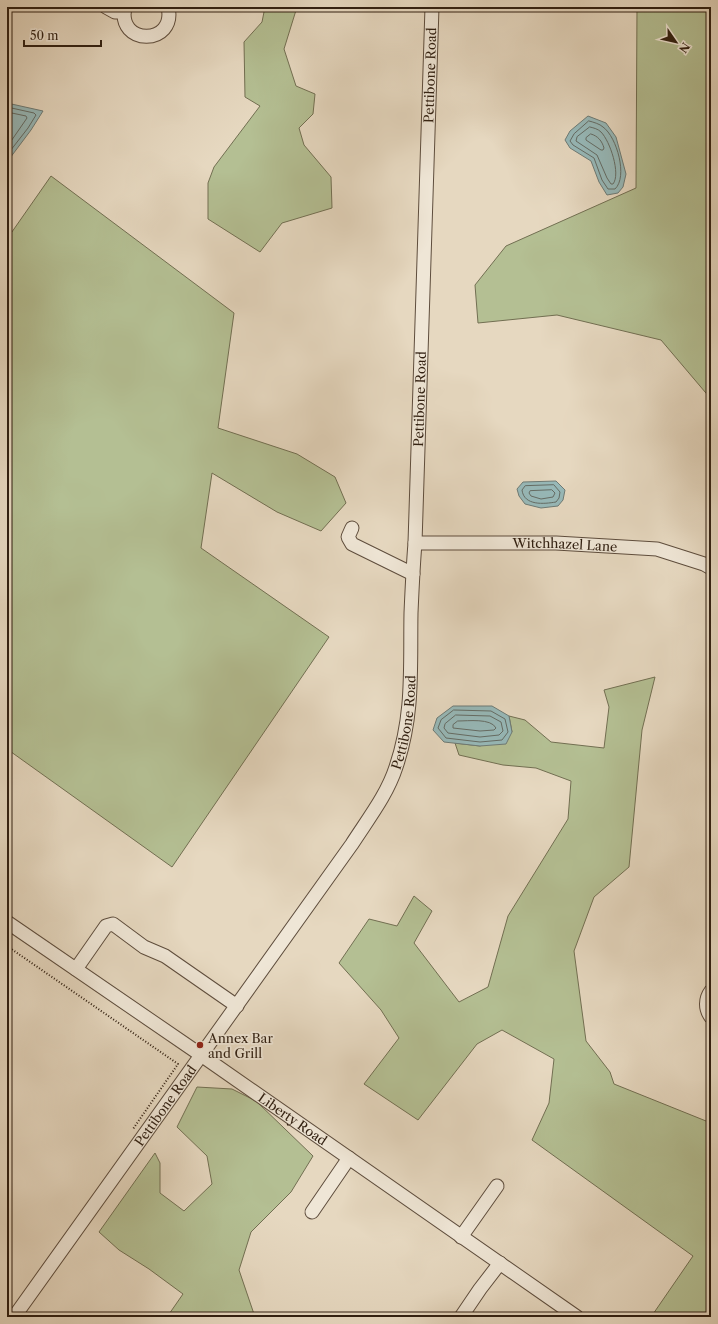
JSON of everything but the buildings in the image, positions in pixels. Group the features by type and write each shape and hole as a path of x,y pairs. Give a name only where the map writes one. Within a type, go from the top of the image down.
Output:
{"street":[{"path":"106,7 115,12 124,10 124,20 127,26 138,36 146,37 160,33 166,27 170,12 168,7"},
{"name":"Pettibone Road","path":"14,1317 352,844 387,788 396,768 405,738 410,698 432,7"},
{"path":"352,528 348,537 352,544 413,574"},
{"name":"Witchhazel Lane","path":"415,543 556,543 657,549 704,564 711,568"},
{"name":"Liberty Road","path":"7,922 202,1055 577,1317"},
{"path":"76,969 106,926 113,924 144,947 165,956 237,1006"},
{"path":"711,991 706,1003 707,1012 711,1017"},
{"path":"312,1212 349,1158"},
{"path":"461,1236 496,1186"},
{"path":"461,1317 480,1289 500,1264"}],"path":[{"path":"7,946 178,1064"}],"green space":[{"path":"265,7 297,7 284,49 296,86 315,94 313,114 299,128 304,145 331,177 332,208 282,223 260,252 208,219 208,183 214,167 260,106 245,97 244,42 262,22"},
{"path":"637,7 711,7 711,399 661,340 557,315 478,323 475,285 506,246 636,188"},
{"path":"51,176 234,313 218,428 297,454 335,477 346,503 321,531 277,512 212,473 201,548 329,637 172,867 7,749 7,239"},
{"path":"655,677 642,730 629,867 594,897 574,951 586,1041 610,1072 614,1084 711,1123 711,1317 651,1317 693,1256 532,1140 549,1103 554,1059 502,1030 477,1044 418,1120 364,1084 399,1038 381,1010 339,963 369,919 397,926 414,896 432,911 414,943 459,1002 488,987 508,916 568,819 571,781 536,768 503,765 459,755 455,743 480,746 512,732 509,716 525,720 551,742 604,748 609,707 604,690"},
{"path":"197,1087 232,1089 256,1101 313,1156 291,1192 251,1232 239,1270 255,1317 167,1317 183,1294 149,1269 119,1250 99,1232 155,1153 160,1163 160,1193 184,1211 212,1184 207,1156 177,1127"}],"water":[{"path":"7,103 43,111 7,162"},
{"path":"588,116 606,123 616,137 626,174 623,187 618,193 607,195 599,182 591,161 570,148 565,140 570,131"},
{"path":"556,481 565,490 563,500 558,506 541,508 525,504 519,496 517,489 523,482"},
{"path":"453,706 492,706 509,716 512,732 506,744 480,746 444,742 433,730 437,718"}],"place":[{"name":"Annex Bar and Grill","path":"200,1045"}]}
